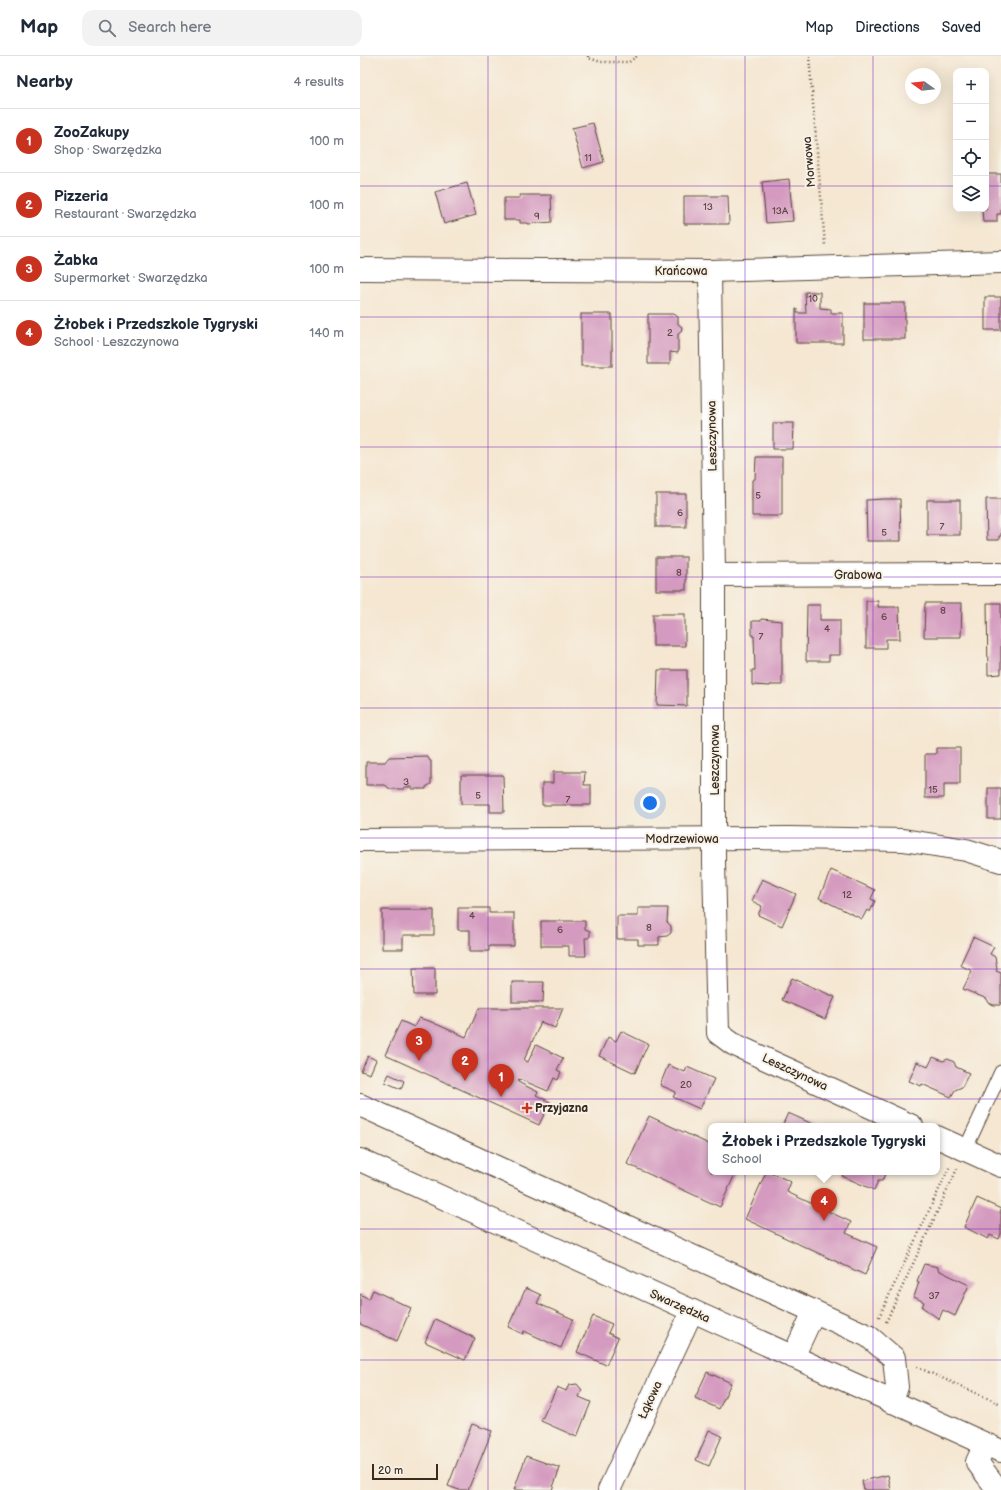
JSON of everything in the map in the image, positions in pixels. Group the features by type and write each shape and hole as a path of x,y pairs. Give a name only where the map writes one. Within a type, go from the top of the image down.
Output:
{"street":[{"name":"Krańcowa","path":"360,269 710,271 1001,262"},
{"name":"Leszczynowa","path":"710,271 718,1033 733,1044 905,1123"},
{"name":"Grabowa","path":"714,575 1001,574"},
{"name":"Modrzewiowa","path":"360,840 715,838 903,840 966,850 1001,861"},
{"path":"360,1105 868,1336 894,1358 897,1386 891,1402"},
{"path":"940,1138 1001,1166"},
{"name":"Swarzędzka","path":"360,1160 993,1447"},
{"name":"Łąkowa","path":"609,1490 692,1311"},
{"path":"793,1357 814,1312"},
{"path":"993,1447 977,1462 998,1490"}],"lane":[{"path":"962,1149 1001,1072"}],"path":[{"path":"588,56 588,58 601,62 629,62 637,56"},
{"name":"Morwowa","path":"809,56 827,267"},
{"path":"878,1320 962,1149"},
{"path":"876,1343 962,1149"},
{"path":"894,1358 1001,1404"}],"building":[{"path":"593,123 604,162 583,168 572,128"},
{"path":"989,174 1001,174 1001,214 997,214 997,222 983,222 982,212 989,212"},
{"path":"789,179 793,221 766,223 762,182"},
{"path":"467,183 476,215 444,224 435,192"},
{"path":"520,195 551,195 552,222 528,224 520,223 520,220 504,220 504,198 520,198"},
{"path":"684,196 728,196 729,224 684,224"},
{"path":"805,292 820,292 820,308 831,309 831,313 843,313 843,343 796,343 796,309 797,313 806,313"},
{"path":"985,297 1001,297 1001,330 985,330"},
{"path":"864,303 905,303 905,339 864,339"},
{"path":"581,314 612,314 612,366 581,366"},
{"path":"648,314 674,314 678,317 678,324 682,327 681,332 678,334 678,353 670,352 670,364 648,364"},
{"path":"773,423 794,423 793,449 773,449"},
{"path":"756,457 782,457 782,516 752,516 752,480 755,479"},
{"path":"656,494 686,494 686,527 656,527"},
{"path":"900,499 901,541 867,541 866,500"},
{"path":"986,499 1001,499 1001,536 999,536 999,540 987,540"},
{"path":"927,500 960,500 960,535 927,535"},
{"path":"656,557 686,557 686,590 656,590"},
{"path":"866,601 878,601 878,607 899,607 900,639 886,639 886,648 866,648"},
{"path":"925,603 962,603 961,637 924,637"},
{"path":"987,603 1001,603 1001,674 988,675"},
{"path":"807,605 820,605 820,620 840,620 840,655 829,655 829,661 806,661"},
{"path":"653,614 685,614 685,646 653,646"},
{"path":"761,619 782,621 782,685 752,685 752,670 755,670 752,621 761,621"},
{"path":"658,670 687,670 687,706 657,705"},
{"path":"936,748 960,748 960,784 944,784 944,798 925,798 925,754 936,754"},
{"path":"427,756 431,761 431,784 426,787 426,789 412,789 412,787 404,787 404,789 389,789 385,785 366,785 366,762 385,762 389,757"},
{"path":"553,772 585,772 584,785 591,785 591,805 542,805 542,783 553,783"},
{"path":"461,775 503,775 504,812 490,812 490,804 461,804"},
{"path":"988,788 1001,788 1001,819 988,819"},
{"path":"831,870 875,890 871,899 875,901 870,912 867,910 862,919 819,898"},
{"path":"762,879 796,894 782,926 758,915 762,906 752,901"},
{"path":"458,908 489,908 489,913 514,913 514,946 489,946 489,951 470,951 470,930 458,930"},
{"path":"638,908 668,908 667,922 671,926 671,933 667,936 659,937 659,945 638,945 638,939 617,939 617,916 638,916"},
{"path":"382,910 434,910 434,935 403,935 403,949 382,949"},
{"path":"541,921 585,921 585,929 590,931 590,936 585,938 586,956 569,956 569,946 541,946"},
{"path":"973,937 994,947 990,954 995,957 996,971 1001,973 1000,1005 989,1003 987,999 963,989 972,971 960,965"},
{"path":"413,968 435,968 435,995 414,995"},
{"path":"792,978 835,997 825,1019 782,1000"},
{"path":"512,982 544,982 543,1002 512,1002"},
{"path":"479,1008 563,1008 555,1028 541,1022 524,1060 528,1062 536,1045 563,1058 557,1070 561,1072 558,1080 554,1078 548,1091 519,1079 518,1082 538,1092 536,1095 550,1102 539,1125 385,1055 401,1021 414,1027 419,1018 466,1037"},
{"path":"621,1031 648,1044 635,1073 599,1056 608,1037 616,1041"},
{"path":"368,1056 376,1060 370,1074 361,1071"},
{"path":"933,1057 943,1061 948,1059 954,1062 956,1067 969,1073 962,1087 955,1090 951,1097 922,1084 921,1086 909,1081 917,1062 928,1067"},
{"path":"668,1065 685,1072 687,1067 714,1079 700,1109 673,1097 676,1092 660,1085"},
{"path":"389,1074 404,1081 401,1089 385,1082"},
{"path":"788,1113 810,1123 783,1123"},
{"path":"649,1116 708,1144 708,1175 735,1175 720,1207 627,1164"},
{"path":"765,1175 776,1175 791,1182 787,1192 851,1222 846,1233 877,1247 865,1275 745,1219"},
{"path":"885,1175 882,1181 878,1181 874,1190 842,1176"},
{"path":"977,1198 1001,1209 1001,1234 999,1239 990,1235 988,1239 964,1227"},
{"path":"924,1264 938,1267 938,1270 969,1285 955,1316 943,1310 939,1319 922,1307 924,1302 914,1297 919,1282 917,1281"},
{"path":"526,1288 541,1295 537,1303 573,1319 561,1348 524,1331 523,1334 508,1327"},
{"path":"373,1290 411,1308 397,1341 360,1324 360,1294 369,1299"},
{"path":"593,1316 612,1324 608,1333 618,1338 606,1365 577,1352"},
{"path":"435,1319 475,1338 465,1360 425,1342"},
{"path":"707,1372 731,1383 719,1409 695,1398"},
{"path":"577,1384 582,1390 579,1397 591,1402 577,1437 541,1421 557,1387 566,1391 569,1385"},
{"path":"472,1424 492,1431 468,1490 459,1490 448,1486"},
{"path":"709,1430 722,1436 709,1466 696,1460"},
{"path":"526,1456 560,1468 552,1490 514,1490"},
{"path":"888,1475 891,1490 864,1490 862,1481"}],"place":[{"name":"Żabka","path":"419,1061"},
{"name":"Pizzeria","path":"465,1081"},
{"name":"ZooZakupy","path":"501,1097"},
{"name":"Przyjazna","path":"527,1108"},
{"name":"Żłobek i Przedszkole Tygryski","path":"824,1221"}]}
